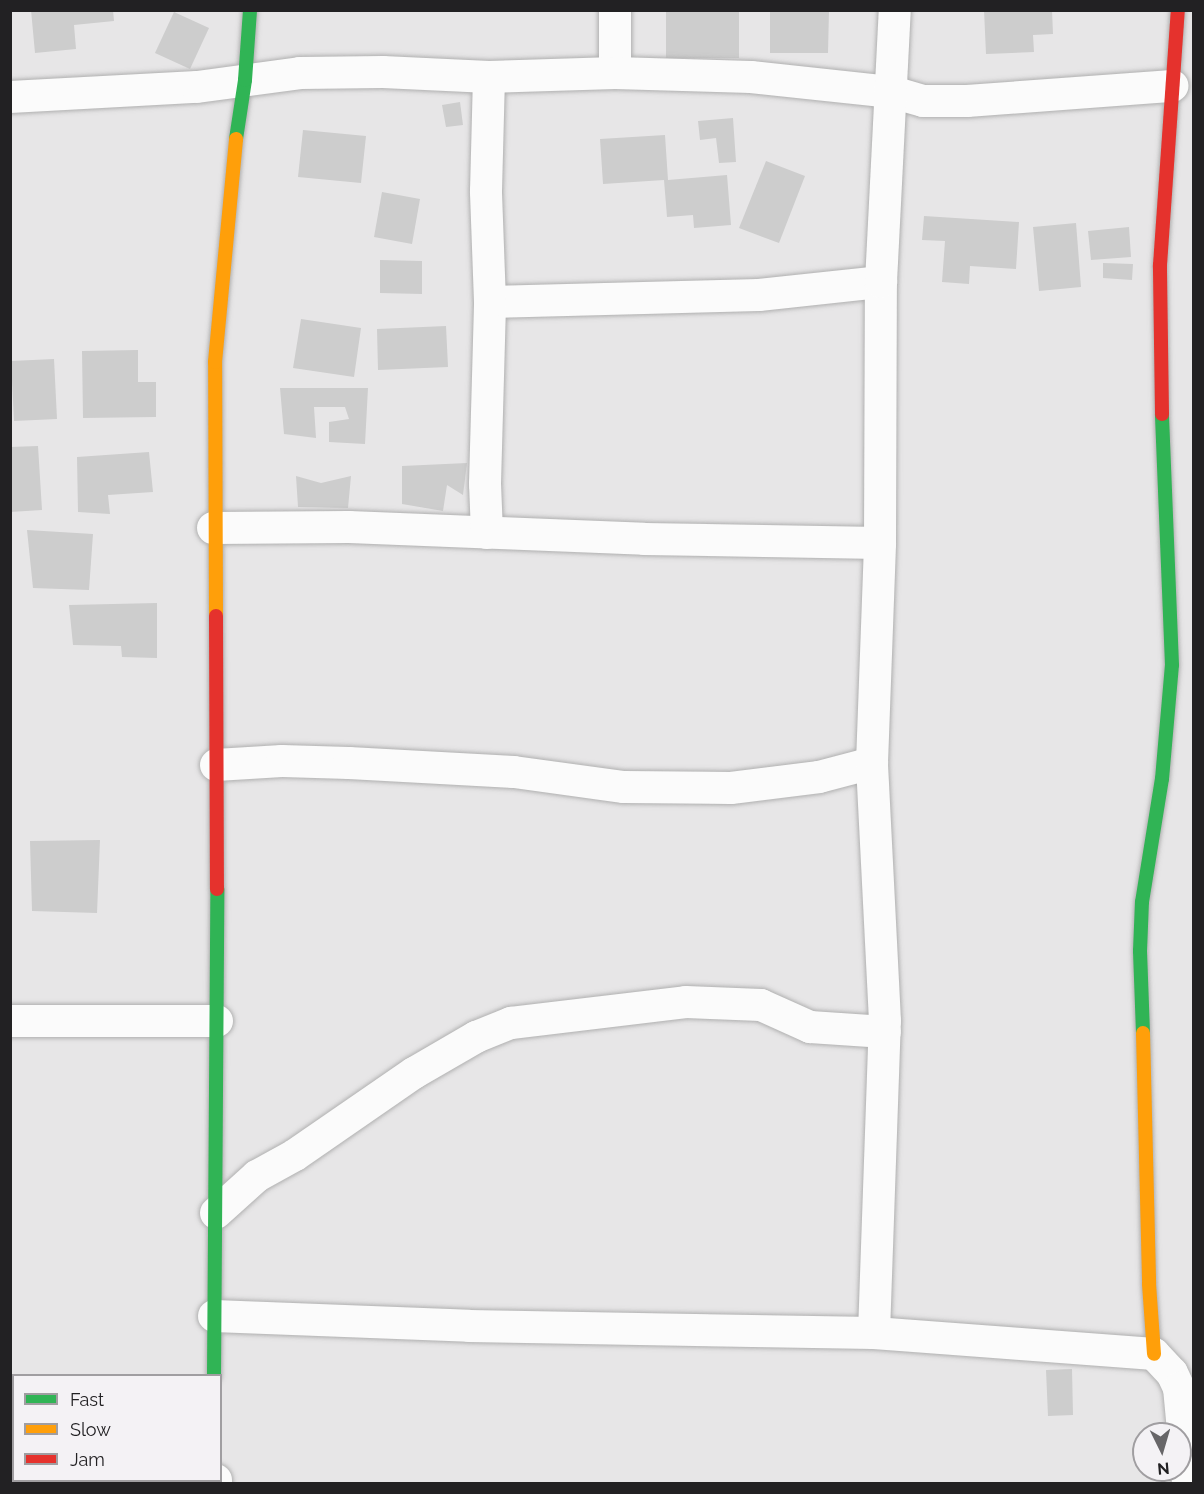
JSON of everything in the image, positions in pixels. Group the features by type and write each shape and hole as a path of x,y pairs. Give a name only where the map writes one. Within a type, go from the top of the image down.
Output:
{"street":[{"path":"214,1374 217,1021 213,528 215,363 232,172 245,80 250,10"},
{"path":"615,10 615,73"},
{"path":"874,1333 885,1032 872,763 880,543 881,282 895,10"},
{"path":"1178,10 1160,265 1160,366 1171,576 1172,664 1162,779 1142,902 1140,951 1148,1171 1149,1284 1154,1354 1172,1373 1179,1388 1183,1410 1188,1484"},
{"path":"10,98 125,93 300,73 383,72 489,77 615,73 751,77 892,92 923,101 967,101 1172,86"},
{"path":"487,533 485,484 490,302 486,191 489,77"},
{"path":"490,302 759,295 881,282"},
{"path":"213,528 349,526 487,533 880,543"},
{"path":"216,765 282,761 349,763 514,772 624,787 731,788 819,777 872,763"},
{"path":"216,1213 257,1176 304,1149 414,1073 476,1037 511,1023 686,1002 761,1005 810,1027 885,1032"},
{"path":"10,1021 217,1021"},
{"path":"214,1316 469,1326 874,1333 1154,1354"}],"building":[{"path":"31,10 113,10 114,21 74,25 76,49 35,53"},
{"path":"666,10 739,10 739,58 666,58"},
{"path":"770,10 829,10 828,53 770,53"},
{"path":"984,10 1052,10 1053,34 1033,35 1034,52 986,54"},
{"path":"174,12 209,28 190,69 155,53"},
{"path":"460,102 463,125 446,127 442,105"},
{"path":"733,118 736,162 719,163 716,138 700,140 698,121"},
{"path":"303,130 366,136 361,183 298,177"},
{"path":"665,135 668,180 727,175 731,225 694,228 693,215 667,217 664,180 603,184 600,139"},
{"path":"766,161 805,176 779,243 739,228"},
{"path":"382,192 420,199 412,244 374,237"},
{"path":"924,216 1019,222 1016,269 970,266 969,284 942,282 945,241 922,240"},
{"path":"1076,223 1081,287 1039,291 1033,227"},
{"path":"1129,227 1131,257 1091,260 1088,231"},
{"path":"380,260 422,261 422,294 380,293"},
{"path":"1103,263 1133,264 1132,280 1103,278"},
{"path":"301,319 361,328 354,377 293,368"},
{"path":"446,326 448,367 378,370 377,329"},
{"path":"138,350 138,382 156,382 156,417 83,418 82,351"},
{"path":"54,359 57,419 14,421 11,361"},
{"path":"280,388 368,388 365,444 329,442 329,422 349,419 345,407 314,407 316,438 284,434"},
{"path":"38,446 42,510 10,512 10,447"},
{"path":"149,452 153,492 108,495 110,514 78,512 77,457"},
{"path":"467,463 463,495 447,485 443,511 402,504 402,466"},
{"path":"296,476 321,483 351,476 348,508 298,507"},
{"path":"27,530 93,534 89,590 33,588"},
{"path":"157,603 157,658 122,657 121,646 73,645 69,605"},
{"path":"100,840 97,913 32,911 30,841"},
{"path":"1072,1369 1073,1415 1048,1416 1046,1370"}],"traffic: fast":[{"path":"236,139 245,80 250,10"},
{"path":"1143,1033 1140,951 1142,902 1162,779 1172,665 1162,414"},
{"path":"214,1374 217,889"}],"traffic: slow":[{"path":"216,616 215,362 236,139"},
{"path":"1143,1033 1149,1284 1154,1354"}],"traffic: jam":[{"path":"1162,414 1160,265 1178,10"},
{"path":"216,616 217,889"}]}
